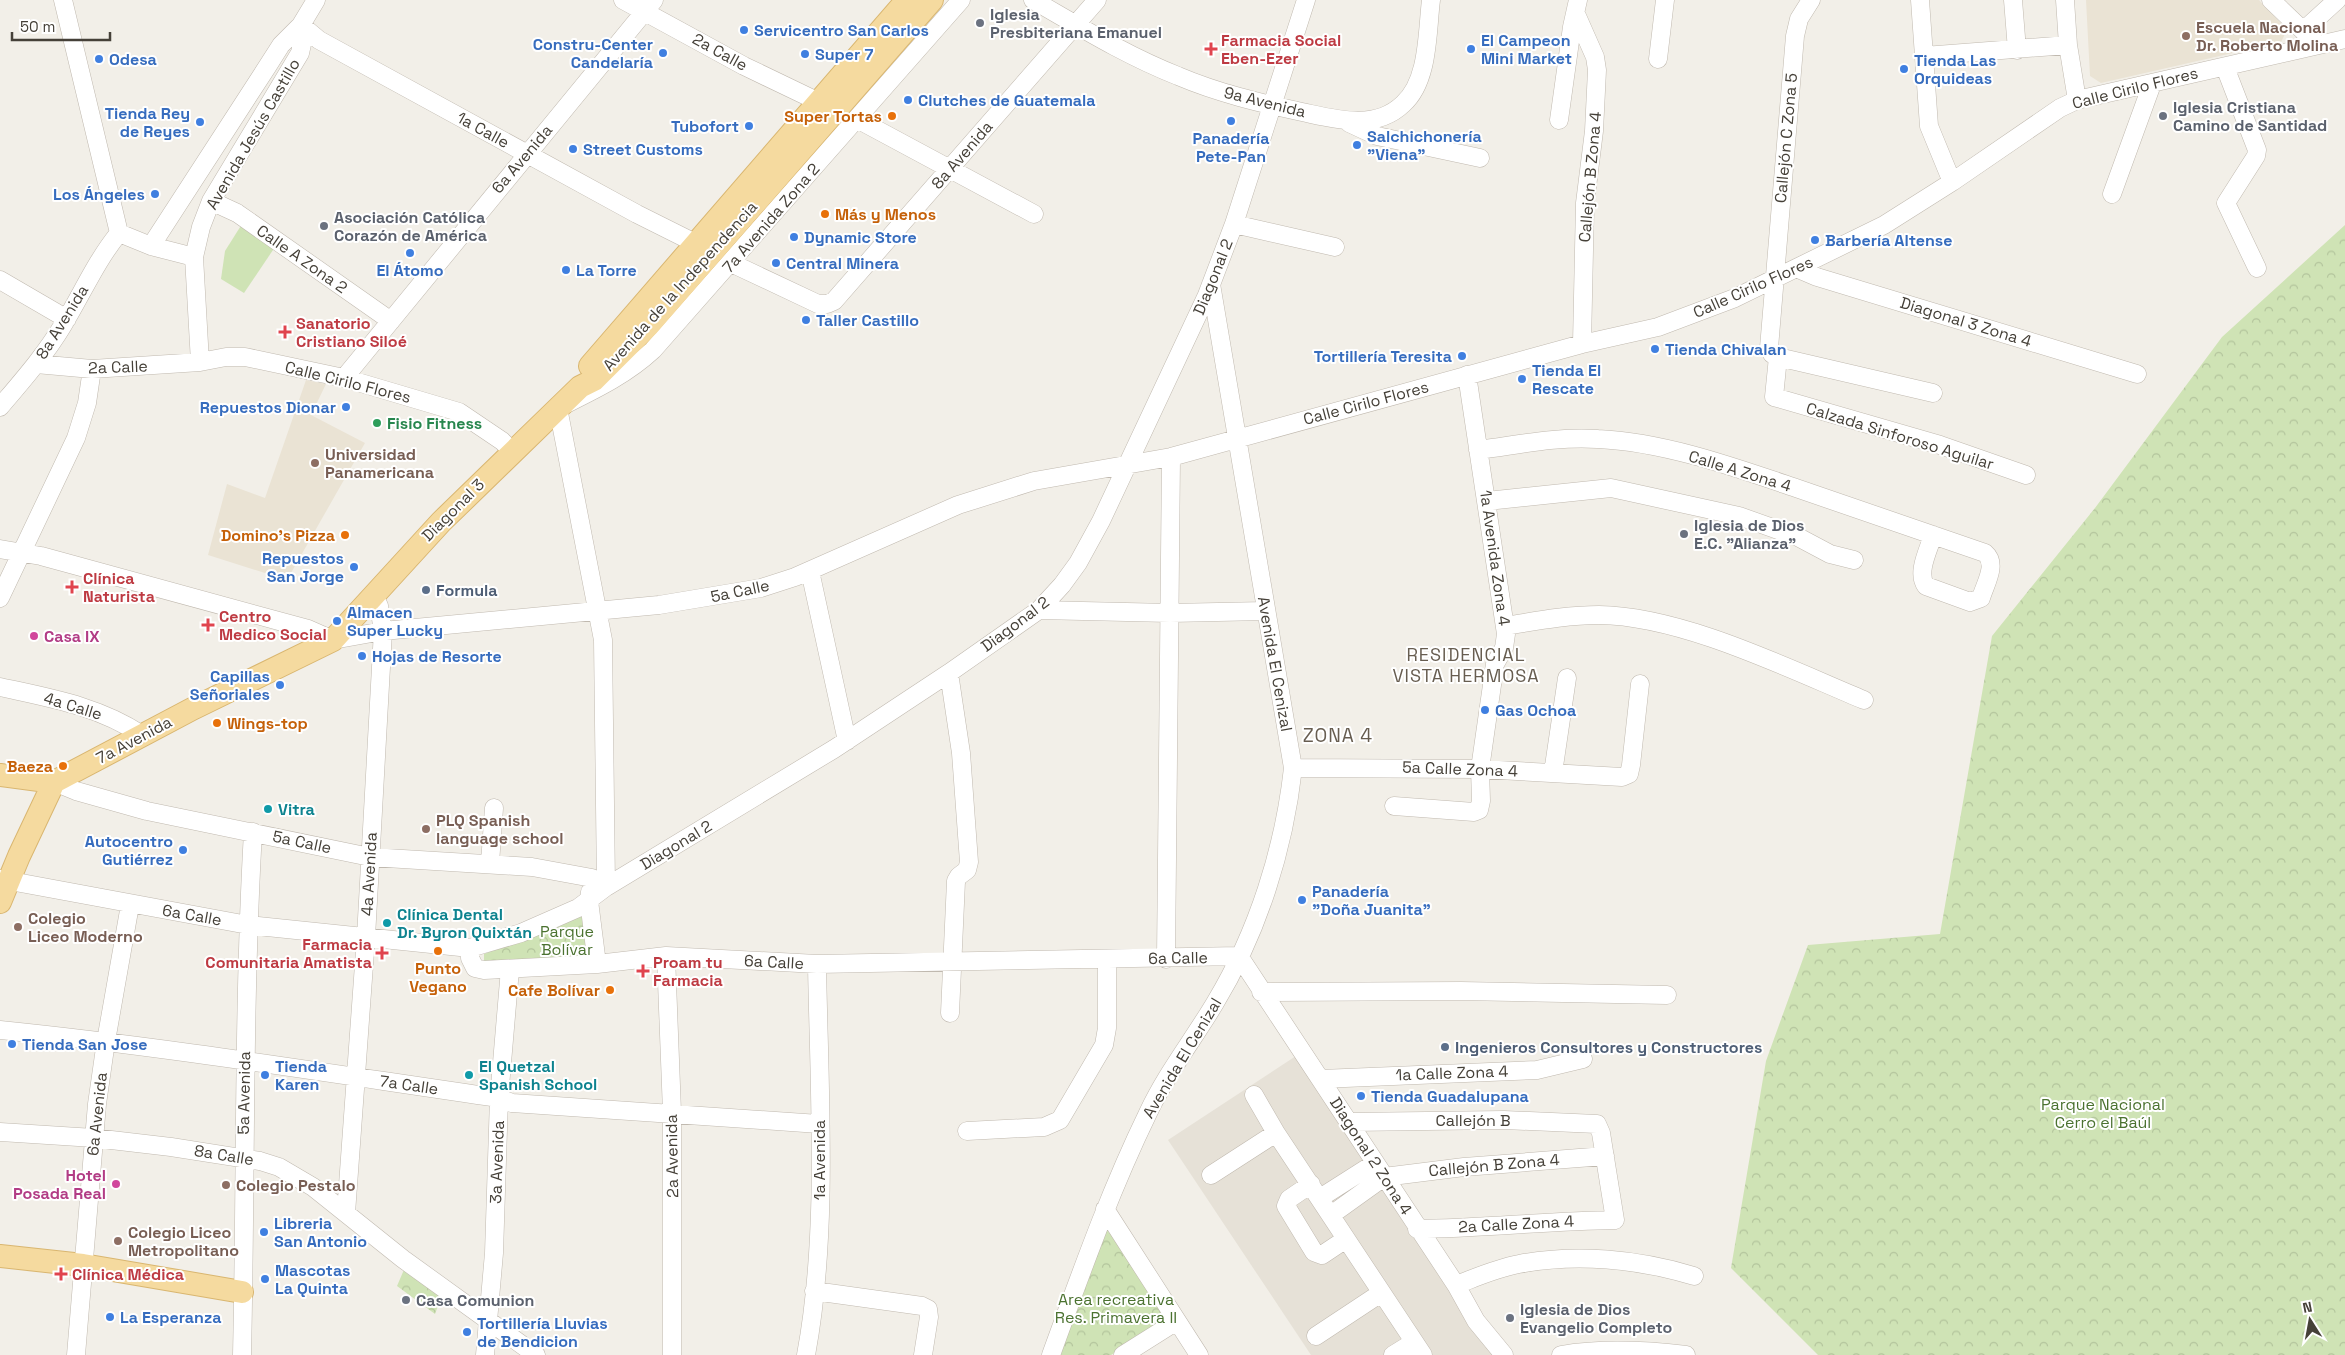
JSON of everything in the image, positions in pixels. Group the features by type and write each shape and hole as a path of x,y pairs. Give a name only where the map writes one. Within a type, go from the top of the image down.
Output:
{"main road":[{"name":"Avenida de la Independencia","path":"580,387 584,373 907,0"},
{"name":"Avenida de la Independencia","path":"580,387 594,380 648,326 932,0"},
{"name":"Diagonal 3","path":"333,640 414,549 580,387"},
{"name":"7a Avenida","path":"54,782 142,735 333,640"},
{"name":"5a Calle","path":"0,775 54,782"},
{"path":"3,888 54,782"},
{"path":"0,1256 83,1265 242,1292"}],"street":[{"path":"63,0 119,233 151,246 194,257"},
{"name":"Avenida Jesús Castillo","path":"151,246 282,45 301,25 316,0"},
{"name":"2a Calle","path":"623,0 649,6 744,66 818,102"},
{"name":"7a Avenida Zona 2","path":"558,408 609,383 637,364 731,263 961,0"},
{"name":"9a Avenida","path":"1034,0 1134,56 1177,76 1225,93 1344,121 1377,119 1396,111 1411,96 1418,81 1423,62 1431,0"},
{"name":"8a Avenida","path":"731,263 822,305 830,303 840,295 1097,0"},
{"name":"Diagonal 2","path":"470,948 521,933 590,901 599,883 847,741 949,673 1039,610 1062,585 1078,563 1128,466 1211,283 1234,224 1306,0"},
{"path":"1658,59 1665,0"},
{"name":"Callejón C Zona 5","path":"1774,398 1774,354 1769,341 1795,36 1799,19 1811,0"},
{"path":"1920,0 1929,126 1952,182"},
{"path":"2013,0 2017,50"},
{"path":"2065,0 2068,45 2077,100"},
{"path":"2271,0 2317,44"},
{"path":"2303,31 2336,0"},
{"name":"6a Avenida","path":"344,378 526,153 649,6"},
{"path":"1560,120 1572,27 1577,7"},
{"name":"Callejón B Zona 4","path":"1577,7 1595,57 1597,70 1594,131 1585,203 1582,344"},
{"name":"Avenida Jesús Castillo","path":"200,362 194,257 201,227 211,201 300,53 302,44 301,25"},
{"name":"1a Calle","path":"301,25 319,40 695,243"},
{"name":"Calle Cirilo Flores","path":"1128,466 1238,440 1582,344 1658,327 1774,280 1884,225 1952,182 2060,108 2077,100 2345,39"},
{"path":"1924,56 2068,45"},
{"path":"2225,67 2257,150 2256,156 2226,203 2257,268"},
{"path":"2112,194 2152,84"},
{"path":"857,119 1034,214"},
{"path":"1344,121 1377,136 1480,158"},
{"name":"Calle A Zona 2","path":"211,201 238,213 391,321"},
{"path":"1234,224 1335,247"},
{"name":"8a Avenida","path":"0,407 36,364 67,319 101,255 119,233"},
{"name":"Diagonal 3 Zona 4","path":"1796,268 1826,280 2137,374"},
{"path":"0,280 67,319"},
{"name":"Avenida El Cenizal","path":"1051,1355 1105,1208 1148,1111 1216,1002 1261,906 1279,845 1290,797 1293,768 1211,283"},
{"path":"1774,354 1933,393"},
{"name":"Calle Cirilo Flores","path":"200,362 226,357 244,358 344,378 459,412 502,440 513,452"},
{"name":"2a Calle","path":"36,364 92,369 200,362"},
{"path":"0,598 20,551 76,438 87,403 92,369"},
{"name":"1a Avenida Zona 4","path":"1394,806 1477,811 1481,804 1480,769 1496,664 1506,641 1487,501 1467,375"},
{"name":"Calzada Sinforoso Aguilar","path":"1774,398 1940,445 2026,475"},
{"path":"558,408 603,640 599,883"},
{"name":"Calle A Zona 4","path":"1478,450 1575,438 1624,441 1690,455 1750,473 1933,535 1985,553 1991,560 1991,567 1981,598 1970,602 1926,586 1922,581 1922,574 1933,535"},
{"path":"1166,959 1172,457"},
{"name":"5a Calle","path":"333,640 383,631 598,612 717,596 761,588 810,571 874,540 993,492 1043,479 1128,466"},
{"path":"1487,501 1611,488 1739,516 1798,537 1830,554 1854,560"},
{"path":"0,548 20,551 308,629 333,640"},
{"path":"810,571 847,741"},
{"name":"4a Avenida","path":"346,1213 366,937 383,631 379,606 374,596"},
{"path":"1039,610 1170,613 1265,611"},
{"path":"1505,626 1577,615 1600,615 1657,624 1730,645 1864,700"},
{"path":"949,673 961,753 969,862 967,870 956,881 950,1013"},
{"path":"1553,773 1567,678"},
{"name":"5a Calle Zona 4","path":"1293,768 1480,769 1626,776 1632,765 1640,684"},
{"name":"4a Calle","path":"0,687 88,707 125,724 142,735"},
{"name":"5a Calle","path":"54,782 76,791 147,811 370,857 532,867 599,883"},
{"path":"490,863 494,808"},
{"name":"5a Avenida","path":"242,1355 244,1059 253,832"},
{"name":"6a Calle","path":"3,888 130,904 248,925 470,948 472,963 478,970 597,964 666,956 817,964 952,960 1166,959 1239,956"},
{"path":"590,901 597,964"},
{"name":"6a Avenida","path":"76,1355 94,1138 106,1041 130,904"},
{"name":"2a Avenida","path":"666,956 672,1112 672,1355"},
{"name":"Diagonal 2 Zona 4","path":"1239,956 1417,1229 1456,1285 1476,1321 1504,1355"},
{"path":"966,1131 1044,1128 1060,1120 1104,1045 1107,1028 1107,959"},
{"name":"1a Avenida","path":"806,1355 814,1291 819,1202 817,964"},
{"name":"3a Avenida","path":"485,1355 494,1253 499,1098 510,969"},
{"path":"1261,992 1461,991 1667,994"},
{"name":"7a Calle","path":"0,1030 106,1041 244,1059 499,1098 505,1102 521,1104 672,1112 819,1124"},
{"name":"1a Calle Zona 4","path":"1320,1079 1537,1070 1583,1059"},
{"path":"1254,1096 1276,1133 1419,1348 1393,1355"},
{"name":"Callejón B","path":"1349,1122 1504,1120 1585,1122 1597,1124 1605,1156"},
{"name":"8a Calle","path":"0,1132 94,1138 260,1160 296,1175 536,1355"},
{"path":"1211,1175 1276,1133"},
{"name":"Callejón B Zona 4","path":"1379,1170 1456,1168 1605,1156"},
{"name":"2a Calle Zona 4","path":"1417,1229 1477,1228 1554,1221 1615,1220 1605,1156"},
{"path":"1346,1239 1322,1255 1314,1252 1286,1206 1290,1199 1379,1170"},
{"path":"1331,1215 1379,1170"},
{"path":"1105,1208 1199,1355"},
{"path":"1456,1285 1518,1264 1578,1259 1656,1266 1694,1276"},
{"path":"814,1291 922,1306 928,1309 929,1317 923,1355"},
{"path":"1316,1336 1381,1293"},
{"path":"1123,1355 1177,1321"},
{"path":"1561,1355 1588,1350 1640,1350 1686,1355"}],"shaded area":[{"name":"Escuela Nacional Dr. Roberto Molina","path":"2086,0 2259,0 2287,30 2281,42 2101,83 2090,76"},
{"name":"Universidad Panamericana","path":"306,380 326,384 311,415 365,443 287,580 208,555 227,484 265,498"},
{"path":"1299,1054 1498,1355 1311,1355 1168,1140"}],"green space":[{"path":"242,224 275,247 244,293 221,279 225,251"},
{"name":"Parque Nacional Cerro el Baúl","path":"2345,225 2345,1355 1818,1355 1731,1268 1766,1061 1808,945 1940,934 1992,636 2095,508 2222,337"},
{"name":"Parque Bolívar","path":"584,914 589,957 484,963 484,954"},
{"name":"Area recreativa Res. Primavera II","path":"1106,1229 1117,1242 1168,1319 1111,1355 1060,1355"},
{"path":"406,1265 441,1298 435,1314 397,1286"}],"place":[{"name":"Iglesia Presbiteriana Emanuel","path":"980,23"},
{"name":"Servicentro San Carlos","path":"744,30"},
{"name":"Escuela Nacional Dr. Roberto Molina","path":"2186,36"},
{"name":"Farmacia Social Eben-Ezer","path":"1211,49"},
{"name":"El Campeon Mini Market","path":"1471,49"},
{"name":"Constru-Center Candelaría","path":"663,53"},
{"name":"Super 7","path":"805,54"},
{"name":"Odesa","path":"99,59"},
{"name":"Tienda Las Orquideas","path":"1904,69"},
{"name":"Clutches de Guatemala","path":"908,100"},
{"name":"Super Tortas","path":"892,116"},
{"name":"Iglesia Cristiana Camino de Santidad","path":"2163,116"},
{"name":"Panadería Pete-Pan","path":"1231,121"},
{"name":"Tienda Rey de Reyes","path":"200,122"},
{"name":"Tubofort","path":"749,126"},
{"name":"Salchichonería \"Viena\"","path":"1357,145"},
{"name":"Street Customs","path":"573,149"},
{"name":"Los Ángeles","path":"155,194"},
{"name":"Más y Menos","path":"825,214"},
{"name":"Asociación Católica Corazón de América","path":"324,226"},
{"name":"Dynamic Store","path":"794,237"},
{"name":"Barbería Altense","path":"1815,240"},
{"name":"El Átomo","path":"410,253"},
{"name":"Central Minera","path":"776,263"},
{"name":"La Torre","path":"566,270"},
{"name":"Taller Castillo","path":"806,320"},
{"name":"Sanatorio Cristiano Siloé","path":"285,332"},
{"name":"Tienda Chivalan","path":"1655,349"},
{"name":"Tortillería Teresita","path":"1462,356"},
{"name":"Tienda El Rescate","path":"1522,379"},
{"name":"Repuestos Dionar","path":"346,407"},
{"name":"Fisio Fitness","path":"377,423"},
{"name":"Universidad Panamericana","path":"315,463"},
{"name":"Iglesia de Dios E.C. \"Alianza\"","path":"1684,534"},
{"name":"Domino's Pizza","path":"345,535"},
{"name":"Repuestos San Jorge","path":"354,567"},
{"name":"Clínica Naturista","path":"72,587"},
{"name":"Formula","path":"426,590"},
{"name":"Almacen Super Lucky","path":"337,621"},
{"name":"Centro Medico Social","path":"208,625"},
{"name":"Casa IX","path":"34,636"},
{"name":"Hojas de Resorte","path":"362,656"},
{"name":"Capillas Señoriales","path":"280,685"},
{"name":"Gas Ochoa","path":"1485,710"},
{"name":"Wings-top","path":"217,723"},
{"name":"Baeza","path":"63,766"},
{"name":"Vitra","path":"268,809"},
{"name":"PLQ Spanish language school","path":"426,829"},
{"name":"Autocentro Gutiérrez","path":"183,850"},
{"name":"Panadería \"Doña Juanita\"","path":"1302,900"},
{"name":"Clínica Dental Dr. Byron Quixtán","path":"387,923"},
{"name":"Colegio Liceo Moderno","path":"18,927"},
{"name":"Punto Vegano","path":"438,951"},
{"name":"Farmacia Comunitaria Amatista","path":"382,953"},
{"name":"Proam tu Farmacia","path":"643,971"},
{"name":"Cafe Bolívar","path":"610,990"},
{"name":"Tienda San Jose","path":"12,1044"},
{"name":"Ingenieros Consultores y Constructores","path":"1445,1047"},
{"name":"Tienda Karen","path":"265,1075"},
{"name":"El Quetzal Spanish School","path":"469,1075"},
{"name":"Tienda Guadalupana","path":"1361,1096"},
{"name":"Hotel Posada Real","path":"116,1184"},
{"name":"Colegio Pestalo","path":"226,1185"},
{"name":"Libreria San Antonio","path":"264,1232"},
{"name":"Colegio Liceo Metropolitano","path":"118,1241"},
{"name":"Clínica Médica","path":"61,1274"},
{"name":"Mascotas La Quinta","path":"265,1279"},
{"name":"Casa Comunion","path":"406,1300"},
{"name":"La Esperanza","path":"110,1317"},
{"name":"Iglesia de Dios Evangelio Completo","path":"1510,1318"},
{"name":"Tortillería Lluvias de Bendicion","path":"467,1332"}],"district":[{"name":"RESIDENCIAL VISTA HERMOSA","path":"1466,664"},
{"name":"ZONA 4","path":"1338,735"}]}
